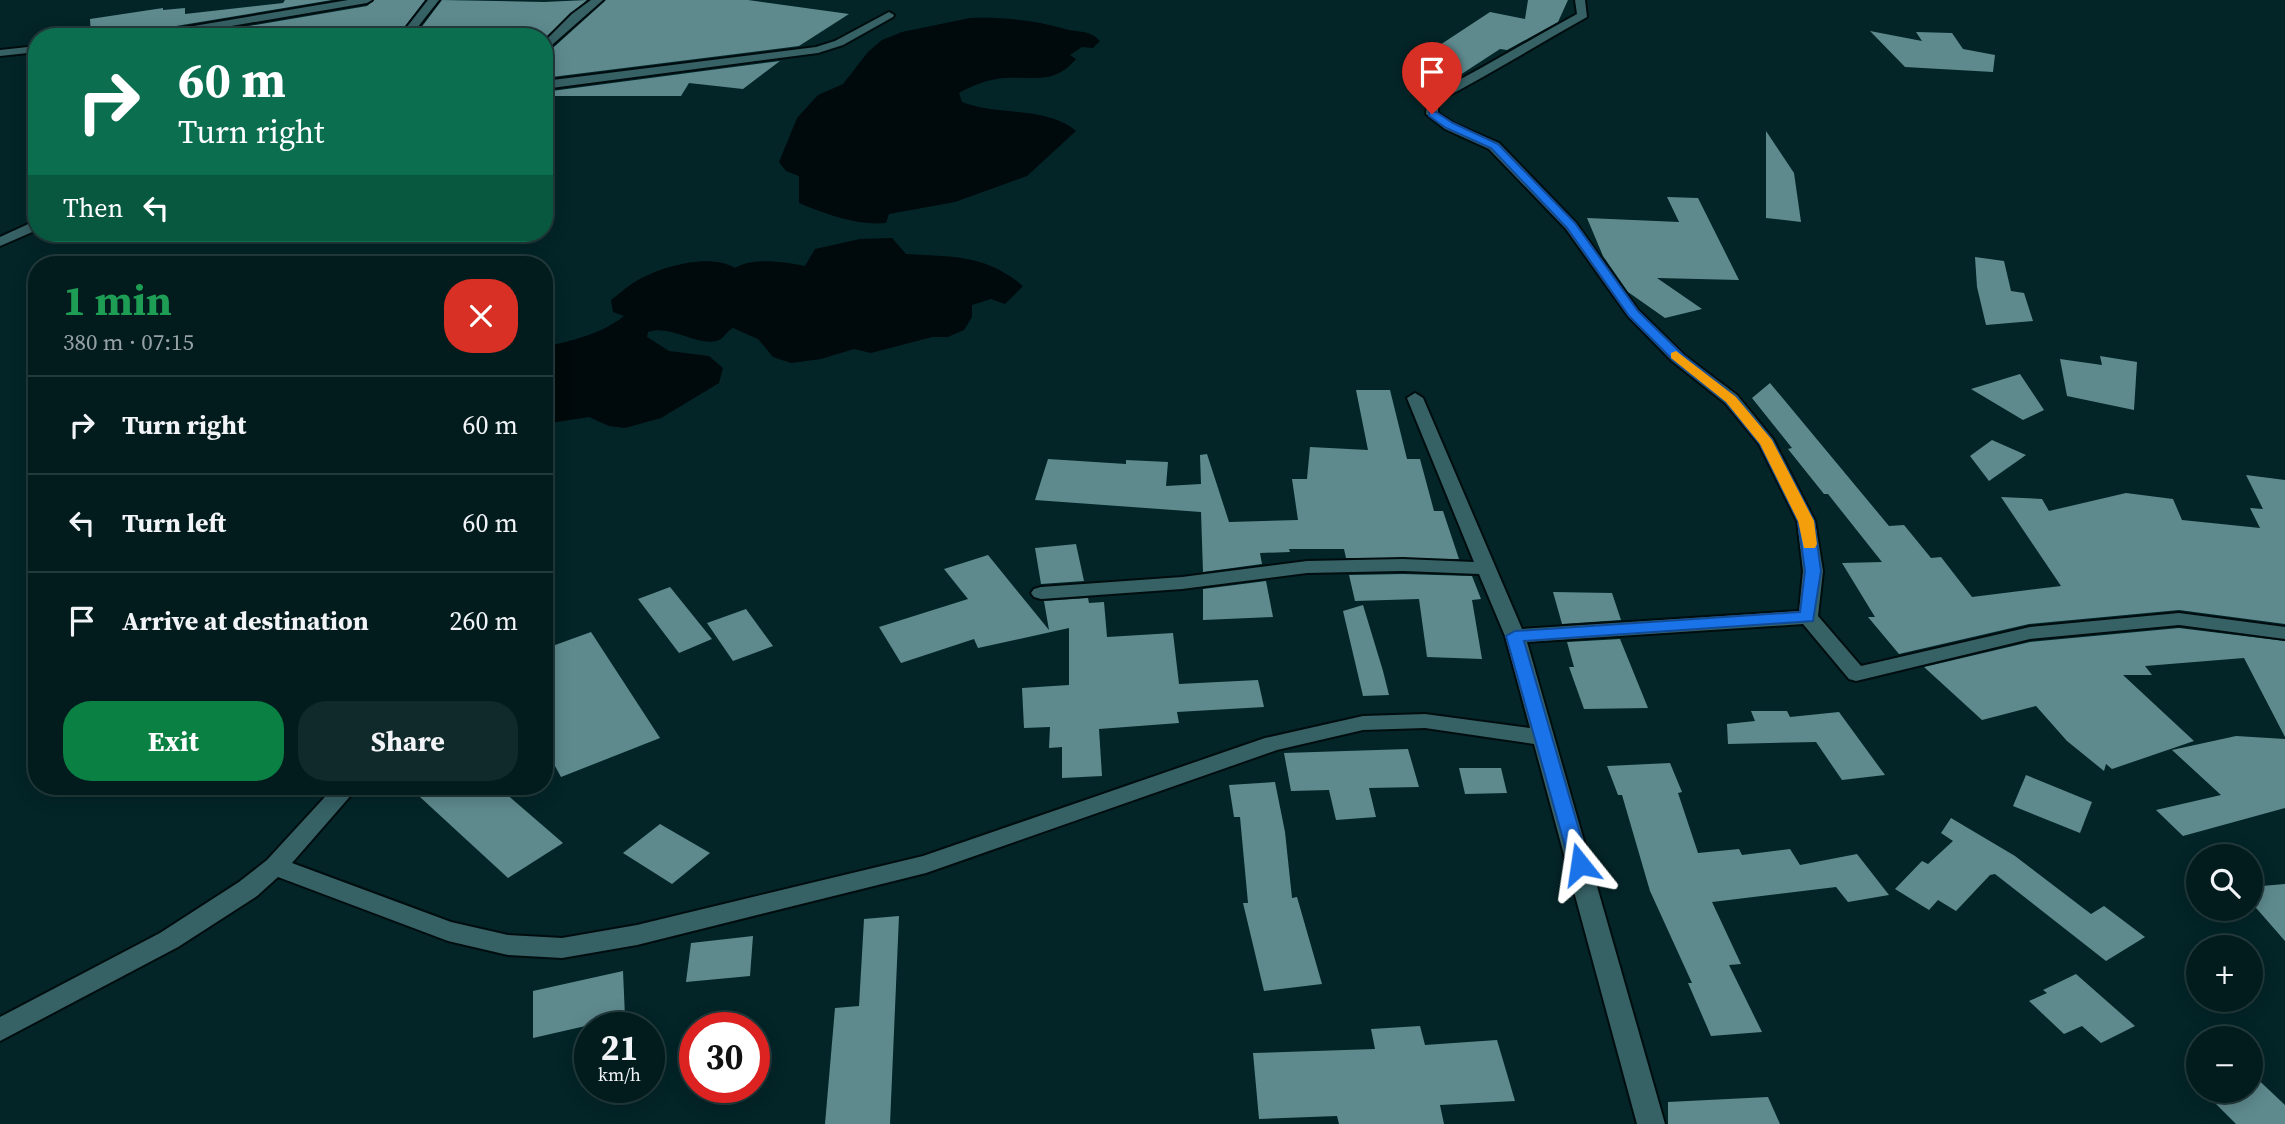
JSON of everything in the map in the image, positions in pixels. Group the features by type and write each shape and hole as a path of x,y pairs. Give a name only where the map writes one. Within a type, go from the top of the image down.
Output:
{"street":[{"path":"200,28 367,0"},
{"path":"411,28 434,0"},
{"path":"553,40 576,16 598,0"},
{"path":"1580,0 1583,15 1519,50 1488,71 1432,99 1432,114 1449,126 1494,146 1571,226 1633,313 1678,358 1731,400 1767,443 1806,521 1813,571 1808,617 1856,674 2030,633 2179,619 2285,633"},
{"path":"553,84 818,50 839,43 889,15"},
{"path":"0,53 28,50"},
{"path":"0,242 28,228"},
{"path":"1415,398 1515,636 1651,1124"},
{"path":"1041,593 1182,583 1307,567 1403,565 1486,568"},
{"path":"1515,636 1808,617"},
{"path":"275,866 448,931 508,945 562,948 637,935 926,864 1273,743 1363,723 1425,721 1544,738"},
{"path":"0,1030 169,940 248,889 275,866 340,795"}],"shaded area":[{"path":"970,18 1041,23 1088,33 1100,41 1093,48 1082,47 1070,55 1076,59 1060,73 1052,76 993,80 959,93 962,102 1051,118 1076,131 1027,176 955,202 889,214 886,223 853,221 799,203 799,176 786,171 779,162 797,118 818,95 843,84 868,52 882,40 902,32"},
{"path":"892,238 906,254 954,257 982,263 1023,286 1005,304 991,299 972,305 972,317 964,330 948,337 932,337 871,353 854,349 821,359 791,363 773,357 758,339 733,328 721,339 713,341 666,331 648,332 647,337 669,351 709,356 723,368 719,383 661,418 625,428 609,426 589,417 553,423 553,345 596,332 615,323 624,316 613,312 611,300 638,280 686,263 713,262 735,268 760,261 805,266 815,249 860,239"}],"building":[{"path":"285,0 332,0 164,28 90,28 90,19 163,8 185,8 185,14 283,3"},
{"path":"374,0 425,0 404,28 237,28 367,6"},
{"path":"442,0 587,0 553,31 553,28 421,28"},
{"path":"606,0 748,0 849,14 799,46 553,77 553,48"},
{"path":"1528,0 1568,0 1558,22 1507,50 1500,49 1460,75 1411,64 1490,12 1525,19"},
{"path":"1870,31 1922,41 1916,32 1952,33 1963,49 1995,55 1993,72 1905,67"},
{"path":"780,61 743,89 689,83 681,96 553,96 553,91"},
{"path":"1766,131 1794,173 1801,222 1766,218"},
{"path":"1667,197 1698,198 1739,280 1657,278 1702,309 1665,318 1628,292 1603,256 1587,218 1679,222"},
{"path":"1975,257 2004,261 2011,291 2024,293 2033,321 1986,325 1977,287"},
{"path":"2100,356 2137,362 2134,410 2067,396 2060,359 2102,365"},
{"path":"2020,374 2044,410 2023,420 1971,389"},
{"path":"1770,383 1889,526 1904,525 1931,558 1941,557 1972,597 2061,586 2001,497 2042,499 2049,511 2126,493 2173,499 2182,520 2260,528 2250,508 2263,509 2246,475 2285,480 2285,624 2179,610 2029,624 1899,654 1868,617 1875,617 1842,563 1882,562 1788,449 1792,448 1752,398"},
{"path":"1356,390 1390,390 1407,459 1420,459 1434,511 1443,511 1459,559 1346,558 1344,549 1289,549 1290,552 1260,553 1262,564 1203,572 1201,512 1035,500 1048,459 1126,464 1126,460 1168,462 1166,486 1201,484 1200,455 1207,454 1229,522 1298,520 1292,479 1307,479 1310,447 1368,450"},
{"path":"1992,440 2026,455 1989,481 1970,456"},
{"path":"1076,544 1084,581 1041,584 1035,548"},
{"path":"988,555 1049,630 1044,601 1088,598 1089,603 1104,602 1107,637 1173,633 1179,684 1258,680 1264,707 1177,712 1179,723 1099,729 1102,776 1062,778 1062,747 1049,748 1050,727 1024,728 1022,688 1069,685 1069,628 978,648 974,639 901,663 879,627 968,599 944,569"},
{"path":"1349,575 1472,576 1481,599 1472,600 1482,659 1427,657 1419,599 1355,601"},
{"path":"1266,581 1273,617 1203,620 1203,589"},
{"path":"670,587 712,639 679,653 638,599"},
{"path":"1553,592 1612,593 1621,620 1562,624"},
{"path":"1363,605 1389,695 1363,696 1343,611"},
{"path":"746,609 773,646 733,661 707,623"},
{"path":"2179,628 2285,641 2285,737 2244,658 2145,666 2152,675 2123,675 2194,741 2112,769 2106,764 2104,771 2067,741 2036,706 1982,720 1924,667 2030,642"},
{"path":"591,632 660,738 561,777 553,762 553,646"},
{"path":"1620,639 1648,708 1584,709 1569,667 1574,667 1567,642"},
{"path":"1751,711 1787,711 1790,717 1839,712 1885,775 1842,780 1816,742 1728,744 1727,724 1755,721"},
{"path":"2236,736 2285,739 2285,808 2183,836 2156,810 2221,795 2172,750"},
{"path":"1408,749 1419,787 1369,788 1376,817 1336,820 1329,790 1291,791 1284,753"},
{"path":"1670,763 1682,792 1678,793 1698,853 1739,849 1742,855 1790,849 1800,865 1857,854 1889,895 1848,902 1836,887 1712,902 1741,964 1729,965 1762,1032 1711,1036 1688,983 1692,983 1650,891 1622,795 1618,795 1607,766"},
{"path":"1459,768 1501,768 1507,793 1465,794"},
{"path":"2026,775 2092,802 2080,833 2013,806"},
{"path":"1275,782 1285,832 1292,898 1297,897 1322,984 1264,991 1243,903 1248,903 1240,817 1234,817 1229,785"},
{"path":"507,795 563,843 508,878 420,797"},
{"path":"1951,818 2015,856 2091,914 2104,906 2145,937 2106,961 1995,874 1990,875 1956,911 1938,900 1929,910 1895,889 1922,861 1928,864 1953,841 1941,833"},
{"path":"660,824 710,853 672,884 623,853"},
{"path":"2285,884 2285,941 2263,916 2263,886"},
{"path":"899,916 890,1124 825,1124 835,1008 859,1006 864,919"},
{"path":"753,936 750,976 686,982 691,943"},
{"path":"623,971 625,1012 574,1012 574,1029 533,1038 533,991"},
{"path":"2076,974 2135,1026 2101,1043 2082,1026 2064,1034 2029,1001 2047,993 2043,990"},
{"path":"1420,1026 1425,1045 1497,1040 1515,1101 1440,1105 1444,1124 1339,1124 1337,1116 1259,1119 1253,1053 1375,1049 1371,1029"},
{"path":"2263,1084 2285,1105 2285,1124 2236,1124 2215,1103 2263,1103"},
{"path":"1768,1097 1780,1124 1668,1124 1668,1102"}],"slow traffic":[{"path":"1676,355 1731,400 1767,443 1806,521 1809,544"}],"route":[{"path":"1432,114 1449,126 1494,146 1571,226 1633,313 1678,358 1731,400 1767,443 1806,521 1813,571 1808,617 1515,636 1580,864"}]}
